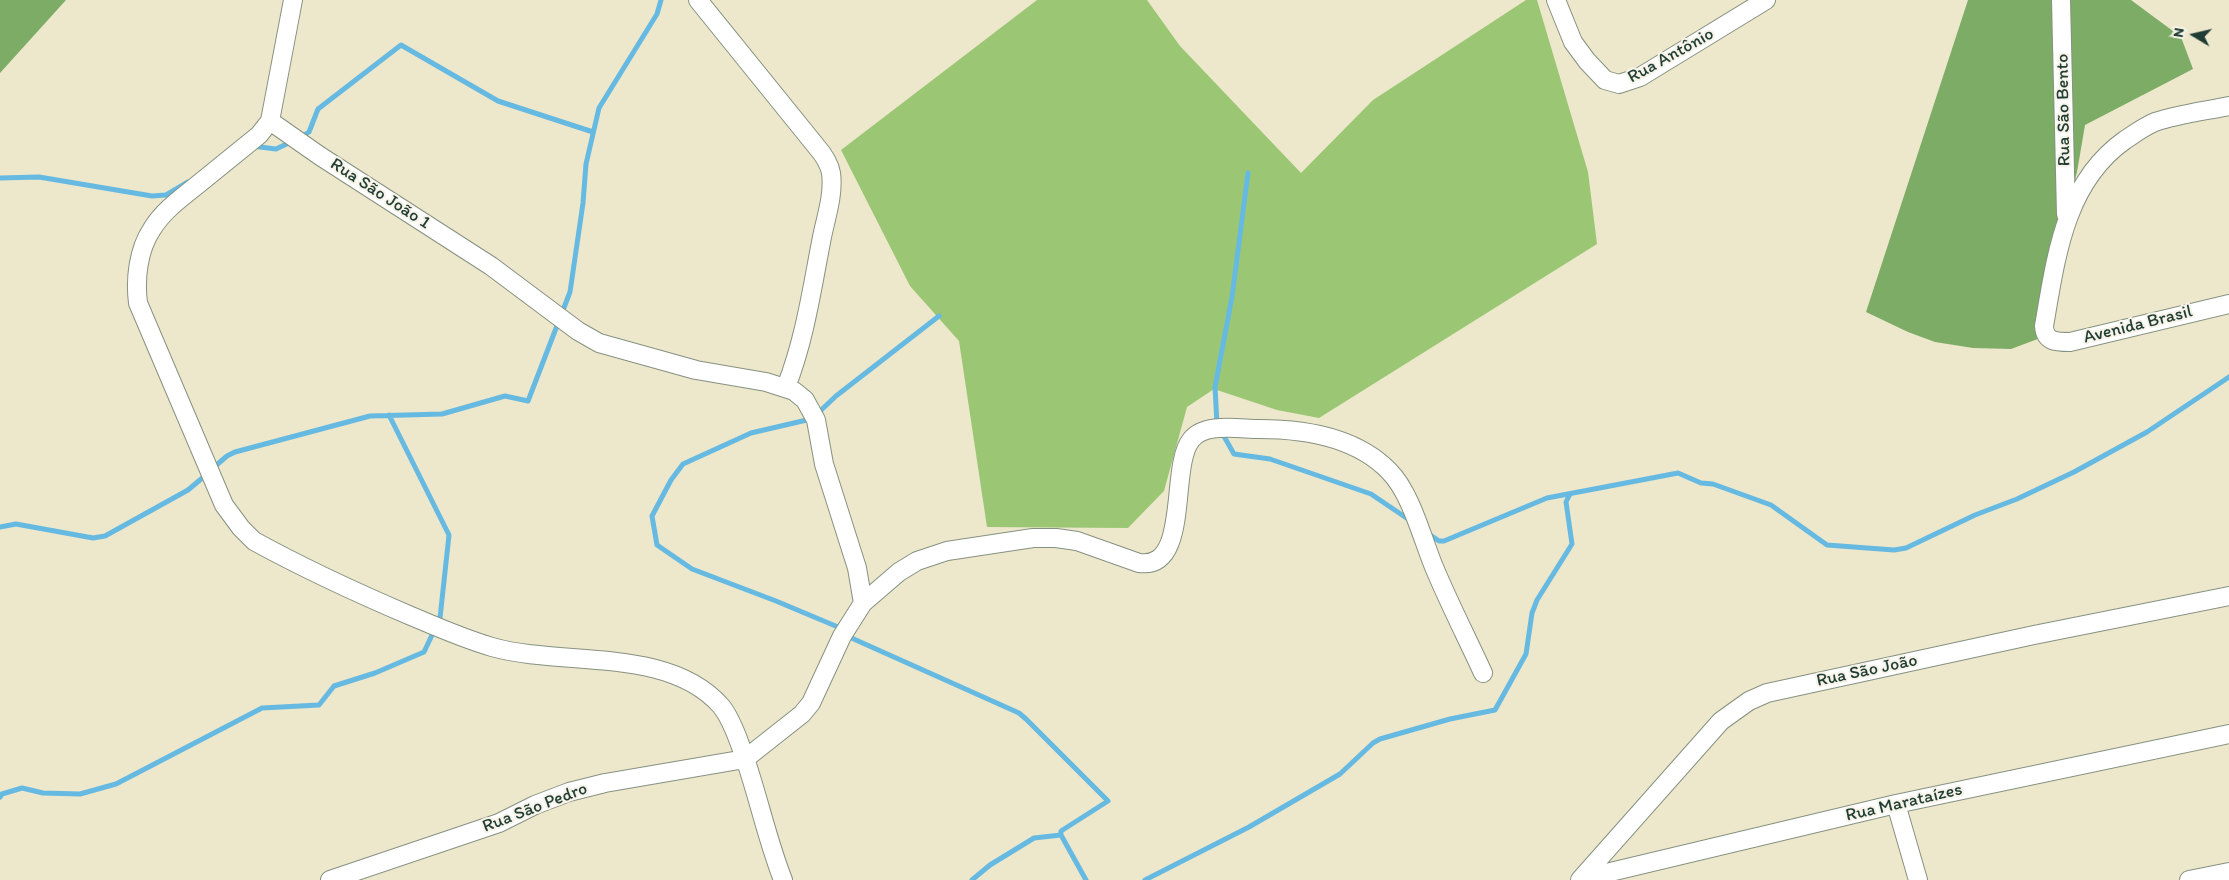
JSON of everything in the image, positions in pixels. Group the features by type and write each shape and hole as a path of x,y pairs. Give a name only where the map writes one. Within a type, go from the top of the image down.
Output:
{"street":[{"path":"294,0 270,121 259,135 164,213 151,229 143,246 136,287 138,303 147,327 224,505 241,528 254,541 362,595 457,635 492,647 518,653 632,665 673,674 695,684 722,708 733,728 745,759 783,880"},
{"path":"698,0 816,146 827,161 831,171 830,197 805,326 795,364 786,387 805,400 816,420 824,464 857,568 863,603"},
{"name":"Rua Antônio","path":"1556,0 1573,42 1587,61 1605,80 1620,84 1640,77 1766,0"},
{"name":"Rua São Bento","path":"2061,0 2066,220"},
{"name":"Rua São Bento","path":"2047,338 2044,326 2058,247 2066,220 2082,187 2114,148 2154,122 2229,106"},
{"name":"Rua São João 1","path":"270,121 320,156 491,266 578,331 599,343 696,370 786,387"},
{"name":"Avenida Brasil","path":"2047,338 2052,341 2070,342 2229,304"},
{"path":"745,759 795,722 811,703 842,636 863,603 900,572 917,562 947,551 1025,539 1056,538 1070,540 1139,563 1154,562 1165,555 1170,543 1186,448 1190,440 1198,433 1210,429 1286,429 1330,438 1354,447 1389,471 1407,499 1435,569 1483,673"},
{"name":"Rua São João","path":"1581,880 1721,721 1749,701 1766,693 2034,635 2229,596"},
{"name":"Rua Marataízes","path":"1581,880 1896,804 2229,734"},
{"name":"Rua São Pedro","path":"330,880 499,823 535,805 569,792 605,783 745,759"},
{"path":"1896,804 1918,880"},
{"path":"2189,880 2229,872"}],"green space":[{"path":"0,0 66,0 0,73"},
{"path":"1037,0 1147,0 1180,46 1301,173 1373,100 1526,0 1537,0 1588,172 1597,244 1319,418 1277,410 1214,389 1187,407 1164,491 1128,528 987,527 959,341 910,286 841,150"},
{"path":"1968,0 2131,0 2181,37 2193,69 2085,125 2077,172 2050,273 2051,334 2011,349 1973,348 1935,342 1908,332 1866,312"}],"waterway":[{"path":"213,468 235,452 370,416 442,414 505,396 528,401 570,292 583,203 586,164 599,108 657,14 661,0"},
{"path":"301,137 309,132 318,109 401,45 498,101 593,132"},
{"path":"252,146 276,149 293,141"},
{"path":"1248,173 1232,297 1215,387 1217,424 1234,454 1270,459 1371,494 1411,521"},
{"path":"0,178 39,177 152,196 166,195 188,182"},
{"path":"817,414 836,396 939,316"},
{"path":"1426,532 1439,541 1444,541 1547,498 1678,473 1701,483 1713,484 1771,505 1827,545 1894,550 1906,548 1975,515 2017,499 2074,472 2147,432 2229,377"},
{"path":"0,797 2,794 22,788 43,793 80,794 116,784 262,708 319,705 334,686 375,673 424,652 440,618 449,535 389,415"},
{"path":"811,419 751,433 683,464 671,480 652,516 657,545 692,569 838,627 847,636 1019,713 1108,801 1061,831 1061,835 1086,880"},
{"path":"0,527 16,524 93,538 105,536 188,490 207,474"},
{"path":"1145,880 1249,827 1340,774 1373,743 1380,739 1450,719 1495,710 1526,654 1532,613 1537,600 1572,544 1566,502 1570,494"},
{"path":"972,880 990,865 1034,838 1061,835"}]}
